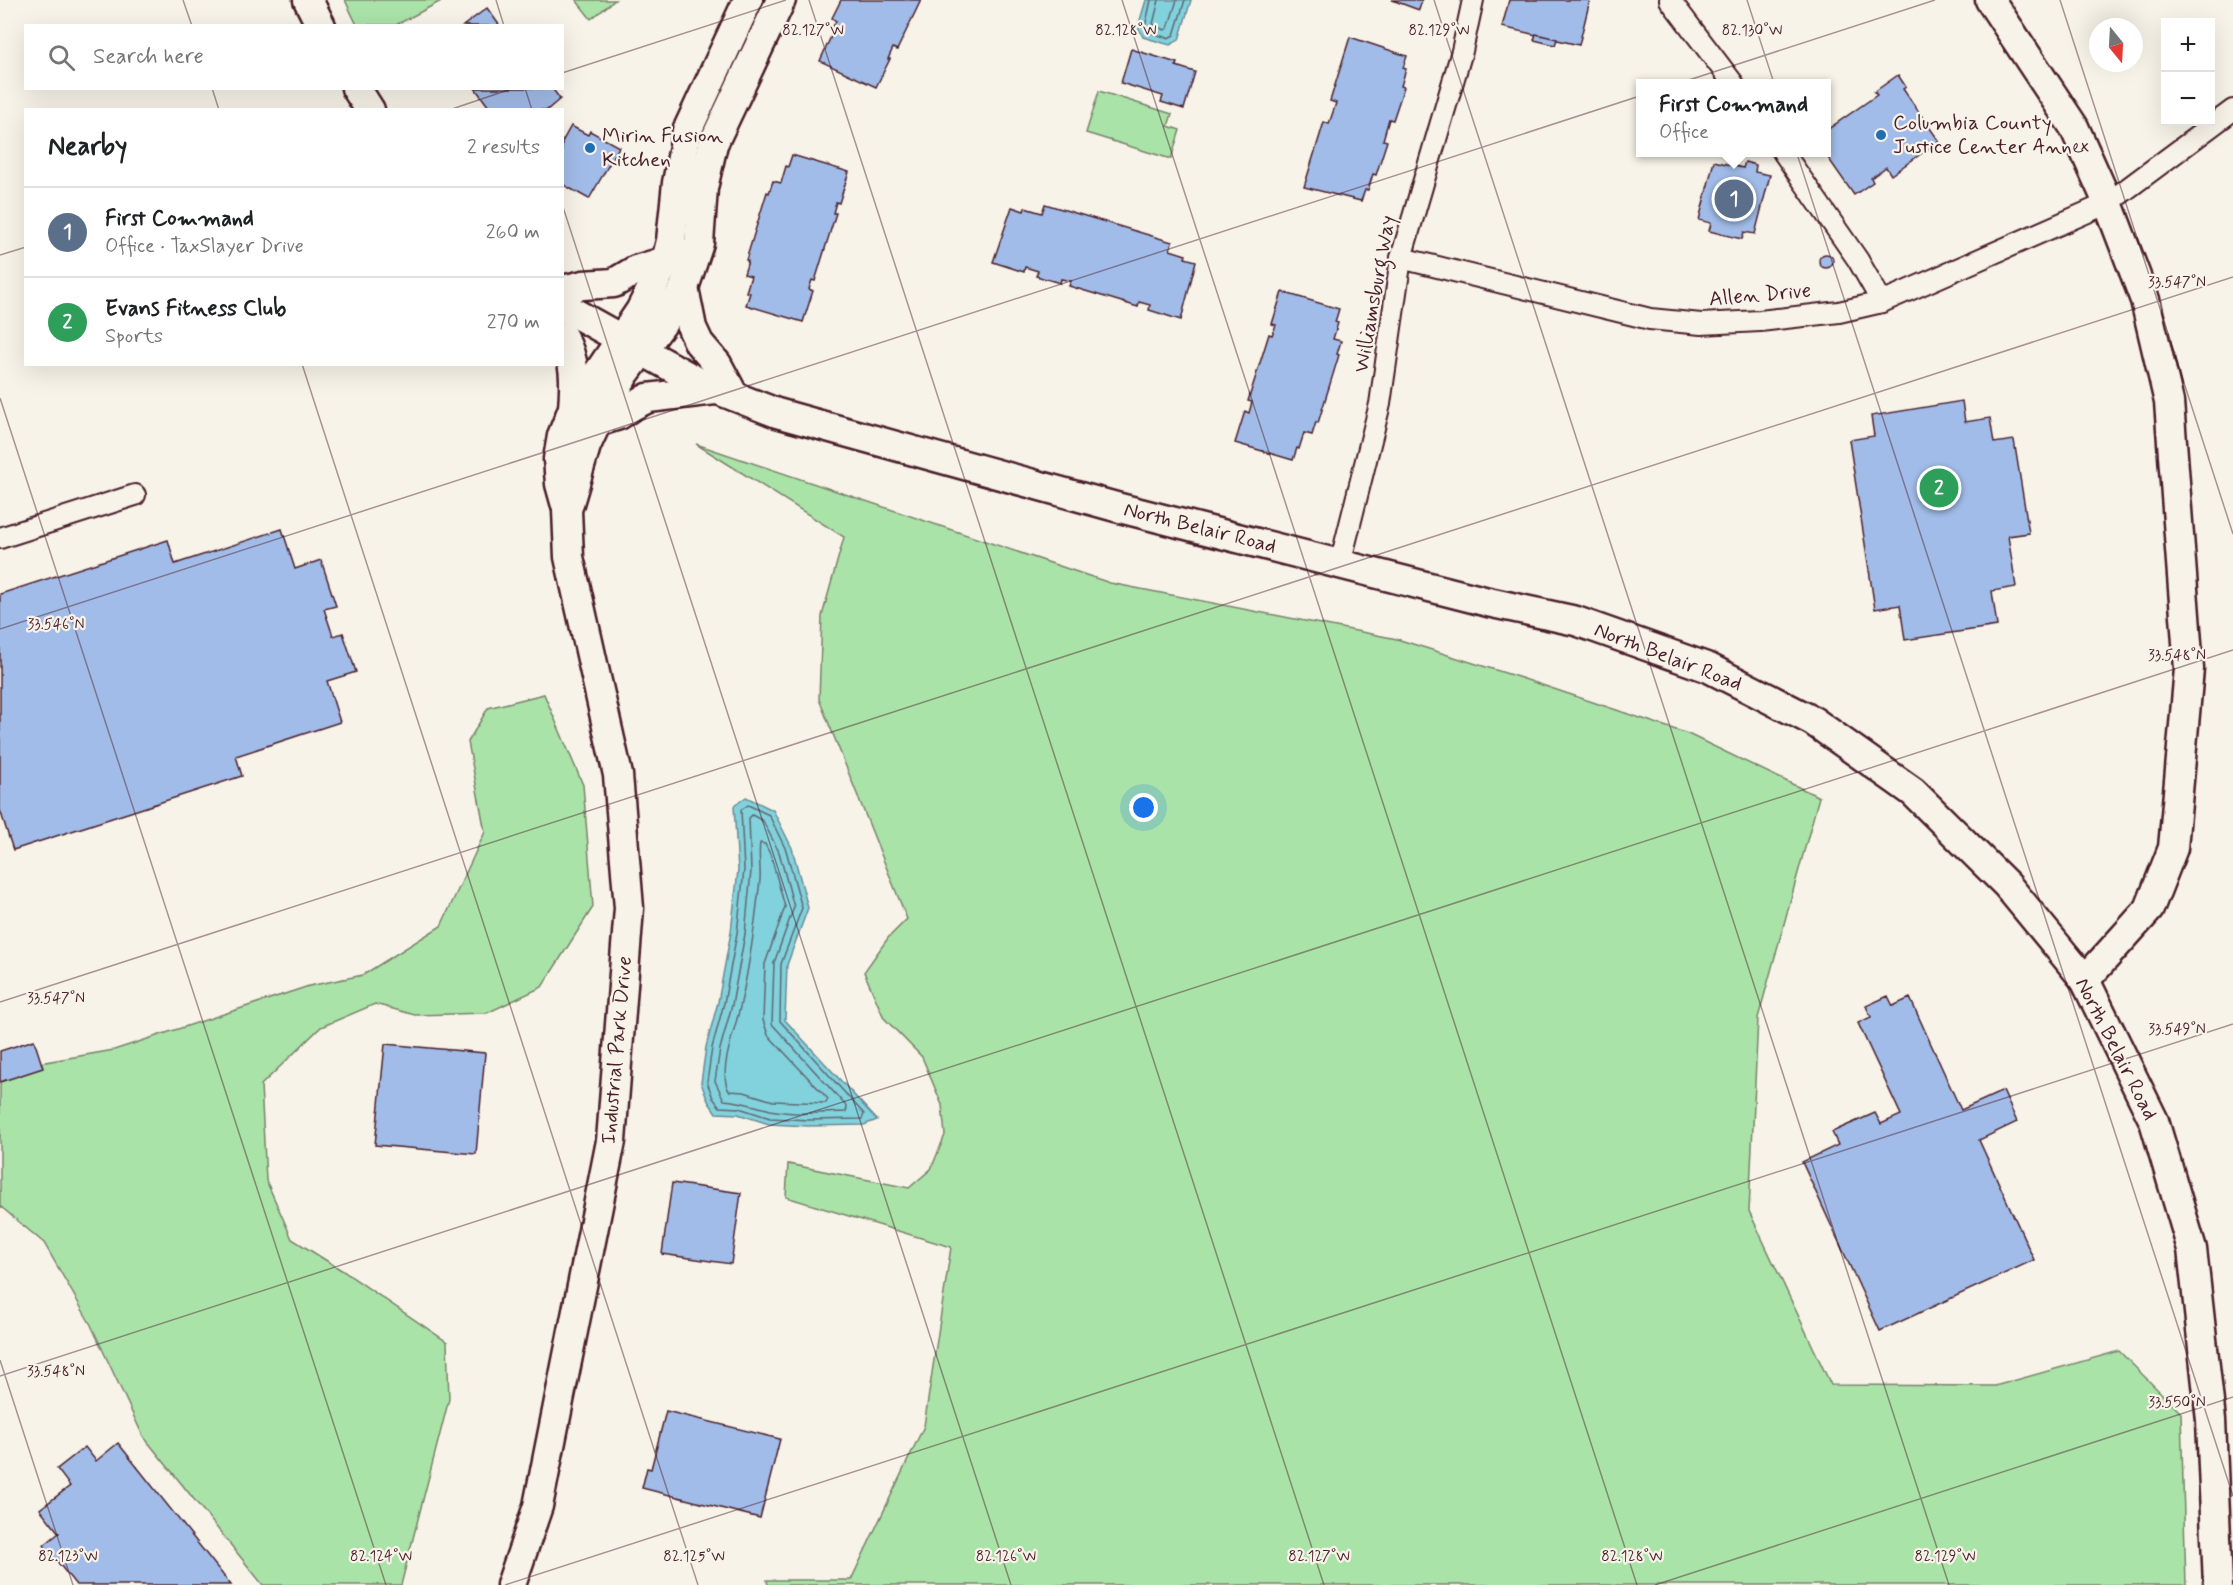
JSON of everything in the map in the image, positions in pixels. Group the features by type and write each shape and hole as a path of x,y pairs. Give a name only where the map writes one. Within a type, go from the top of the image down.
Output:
{"street":[{"path":"308,0 320,24"},
{"path":"631,346 640,311 666,261 687,131 748,0"},
{"path":"631,346 684,288 699,243 703,188 713,144 781,0"},
{"name":"Williamsburg Way","path":"1340,564 1380,404 1401,258 1462,51 1473,0"},
{"path":"1670,0 1729,79"},
{"path":"1990,0 2074,128 2108,203 2145,300 2169,402 2188,669 2173,848 2149,909 2085,980"},
{"path":"710,80 736,95"},
{"path":"357,90 369,108"},
{"name":"Allen Drive","path":"1401,258 1650,319 1701,324 1760,321 1839,312 1882,302 2108,203 2233,110"},
{"path":"1786,157 1851,250 1882,302"},
{"path":"564,290 583,285 614,283 636,270 666,261"},
{"path":"564,339 569,347 585,416 619,416 648,398 726,393 717,364 699,343 692,328 684,288"},
{"name":"North Belair Road","path":"564,307 700,383 777,413 1116,507 1488,602 1576,621 1709,668 1813,721 1913,792 2007,885 2085,980 2154,1121 2192,1249 2211,1420 2218,1585"},
{"name":"Industrial Park Drive","path":"511,1585 538,1506 611,1141 629,908 618,774 569,558 567,510 585,446 585,416 624,375 631,346"},
{"path":"0,538 135,495"}],"green space":[{"path":"345,0 443,0 398,24 357,24"},
{"path":"576,0 615,0 591,19"},
{"path":"1099,91 1172,114 1168,126 1180,130 1171,159 1086,133"},
{"path":"696,444 1110,583 1397,639 1688,734 1819,797 1758,1018 1749,1211 1831,1385 1995,1386 2119,1351 2181,1413 2186,1585 768,1585 767,1580 851,1580 924,1426 951,1247 786,1197 788,1164 909,1188 931,1169 945,1135 942,1105 922,1057 884,1018 864,972 888,938 907,919 819,699 822,616 844,537"},
{"path":"544,694 583,785 593,907 542,987 487,1013 415,1015 375,1004 321,1027 261,1085 266,1180 292,1239 447,1342 449,1399 401,1585 263,1585 143,1436 91,1325 44,1243 0,1206 0,1070 114,1050 309,986 363,975 441,926 485,832 468,742 488,708"}],"water":[{"path":"1146,0 1191,0 1179,40 1170,45 1143,37 1138,27"},
{"path":"746,797 773,810 792,848 808,908 787,965 785,1020 877,1120 864,1125 769,1124 738,1114 716,1113 701,1083 706,1047 718,1002 731,932 738,870 734,806"}],"building":[{"path":"841,0 921,0 897,50 893,48 876,87 820,61 833,32 831,30 836,21 832,18"},
{"path":"1392,0 1422,0 1419,10"},
{"path":"1509,0 1590,0 1579,45 1502,27"},
{"path":"487,8 499,24 466,24"},
{"path":"1536,34 1557,39 1555,45 1534,40"},
{"path":"1350,37 1407,56 1401,86 1404,87 1393,120 1389,119 1383,140 1387,141 1376,175 1373,174 1368,190 1365,190 1361,201 1304,187 1324,122 1329,124 1336,103 1330,101"},
{"path":"1131,49 1177,63 1176,66 1195,72 1184,109 1161,102 1163,96 1121,83"},
{"name":"Columbia County Justice Center Annex","path":"1898,75 1906,87 1903,89 1939,141 1891,175 1886,167 1871,178 1873,182 1854,195 1827,157 1831,157 1831,127 1877,95 1874,92"},
{"path":"476,90 553,90 560,99 549,108 490,108"},
{"path":"571,126 588,135 590,131 619,147 589,199 564,185 564,138"},
{"path":"792,155 849,172 839,203 836,202 833,213 836,213 815,281 812,280 809,289 813,291 803,322 746,305 750,293 746,292 751,276 744,274 748,261 746,260 767,192 769,193 773,181 781,183"},
{"path":"1714,161 1743,168 1745,162 1756,165 1755,172 1770,175 1755,234 1744,232 1742,239 1709,231 1711,223 1699,220"},
{"path":"1045,204 1172,242 1170,250 1196,261 1181,320 1149,310 1150,305 1139,302 1138,307 1069,286 1071,281 1061,279 1060,283 1036,276 1038,271 1025,267 1024,272 993,262 1012,207 1042,213"},
{"path":"1826,254 1831,256 1833,261 1831,266 1826,268 1821,266 1819,261 1821,256"},
{"path":"1282,292 1339,309 1333,339 1341,341 1337,354 1339,355 1318,423 1316,422 1312,435 1304,433 1293,460 1235,443 1245,411 1249,413 1252,402 1248,401 1269,334 1272,335 1276,325 1272,324"},
{"path":"1962,401 1965,422 1990,418 1994,443 2014,440 2029,533 2008,536 2016,587 1992,591 1997,626 1905,640 1900,605 1875,609 1849,440 1874,436 1871,416"},
{"path":"282,529 295,569 321,560 336,606 324,609 333,636 343,633 356,672 327,681 340,722 236,756 242,776 13,850 0,810 0,594 168,540 175,564"},
{"path":"1888,996 1893,1006 1910,998 1961,1110 2003,1091 2017,1122 1979,1140 2034,1260 1880,1331 1802,1162 1838,1145 1832,1132 1875,1113 1881,1124 1901,1115 1858,1023 1871,1017 1866,1006"},
{"path":"34,1040 43,1068 0,1082 0,1051"},
{"path":"385,1044 485,1053 476,1154 375,1145"},
{"path":"672,1183 741,1193 731,1264 662,1254"},
{"path":"666,1411 780,1439 760,1518 642,1488 647,1468 651,1469"},
{"path":"118,1443 231,1585 76,1585 44,1545 59,1533 40,1509 70,1486 57,1469 85,1447 96,1461"}],"place":[{"name":"Columbia County Justice Center Annex","path":"1881,135"},
{"name":"Mirin Fusion Kitchen","path":"590,148"},
{"name":"First Command","path":"1734,199"},
{"name":"Evans Fitness Club","path":"1939,488"}]}
